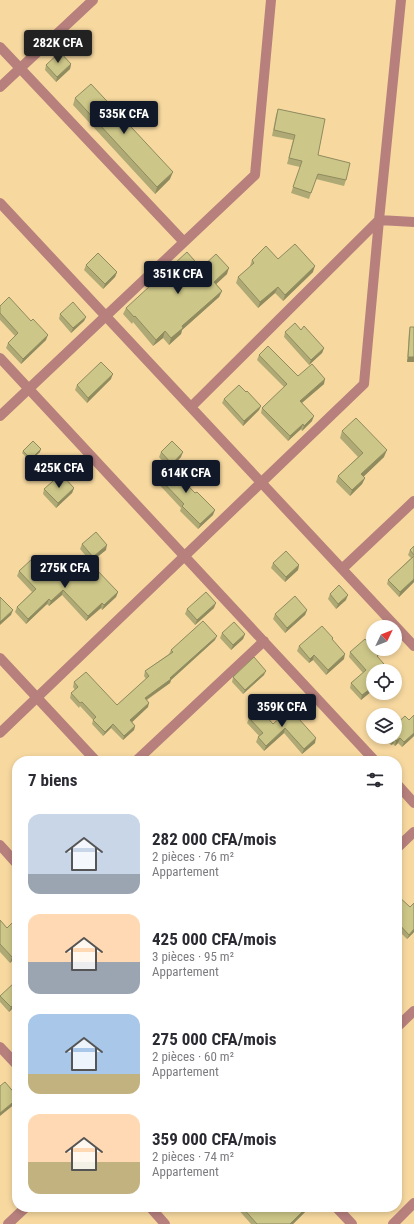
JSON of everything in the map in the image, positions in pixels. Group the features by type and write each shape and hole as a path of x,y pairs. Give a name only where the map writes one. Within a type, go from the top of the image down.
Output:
{"street":[{"path":"0,87 93,0"},
{"path":"0,416 255,175 271,0"},
{"path":"0,733 364,384 401,0"},
{"path":"0,47 184,242"},
{"path":"0,203 414,646"},
{"path":"191,407 379,220 414,222"},
{"path":"0,358 370,756"},
{"path":"342,569 414,501"},
{"path":"141,756 264,641"},
{"path":"0,658 91,756"},
{"path":"402,790 414,803"},
{"path":"402,843 414,832"},
{"path":"0,845 12,858"},
{"path":"402,1022 414,1011"},
{"path":"0,1047 12,1060"},
{"path":"392,1224 414,1203"},
{"path":"8,1224 21,1212"},
{"path":"155,1212 166,1224"},
{"path":"341,1212 352,1224"}],"building":[{"path":"60,52 71,64 57,77 46,65"},
{"path":"91,84 173,172 157,187 75,98"},
{"path":"278,109 325,119 318,155 350,163 346,180 318,174 311,193 293,187 302,161 289,158 295,135 274,130"},
{"path":"295,244 315,266 285,295 278,287 260,302 238,277 254,263 252,260 266,246 278,259"},
{"path":"187,252 201,268 216,254 229,268 214,282 222,291 182,326 183,328 171,338 165,331 156,340 126,308"},
{"path":"98,253 117,272 105,284 86,265"},
{"path":"9,297 31,321 33,319 48,335 23,359 8,343 18,333 0,313 0,306"},
{"path":"73,302 86,317 73,328 60,314"},
{"path":"295,323 301,330 304,326 324,348 311,360 285,332"},
{"path":"410,327 414,327 414,357 408,357"},
{"path":"268,346 298,376 312,364 325,379 300,401 314,416 304,426 303,424 290,436 262,408 287,384 259,355"},
{"path":"101,362 113,374 88,398 77,385"},
{"path":"239,385 261,406 244,421 224,399"},
{"path":"356,418 387,450 361,474 365,478 352,490 338,476 363,453 342,431"},
{"path":"33,441 41,449 31,459 23,451"},
{"path":"172,441 183,452 172,464 161,452"},
{"path":"166,463 195,493 197,492 215,510 200,524 182,506 184,504 155,474"},
{"path":"61,474 74,488 58,503 44,489"},
{"path":"96,532 107,545 93,557 82,544"},
{"path":"414,546 414,555 410,550"},
{"path":"286,551 299,565 286,577 273,563"},
{"path":"414,556 414,579 400,592 388,580"},
{"path":"32,559 51,579 66,565 80,580 94,567 118,592 104,605 102,603 88,616 63,590 51,601 49,599 28,619 17,607 36,589 19,571"},
{"path":"339,585 348,595 338,604 330,594"},
{"path":"206,592 216,603 197,620 187,609"},
{"path":"295,596 307,610 287,628 275,614"},
{"path":"0,597 13,610 0,622"},
{"path":"203,621 217,636 170,678 171,679 145,698 149,703 130,720 135,726 124,736 113,724 105,732 93,720 96,717 71,693 78,687 74,682 86,672 117,705 149,676 145,671 173,652 171,650"},
{"path":"234,622 245,634 233,645 222,633"},
{"path":"322,626 345,654 328,670 314,655 310,659 299,646"},
{"path":"365,639 366,656 377,656 384,664 366,664 366,670 350,652"},
{"path":"254,657 266,671 245,690 233,677"},
{"path":"366,670 366,692 362,695 351,683"},
{"path":"259,708 273,724 290,709 316,738 304,749 285,728 266,746 258,737 263,733 249,718"},
{"path":"414,715 414,733 404,742 402,740 402,719 405,716 409,720"},
{"path":"402,900 410,907 414,903 414,929 409,935 402,927"},
{"path":"0,920 7,928 12,923 12,957 0,944"},
{"path":"12,985 11,1007 0,996"},
{"path":"5,1082 12,1090 12,1103 0,1113 0,1086"},
{"path":"246,1212 302,1212 290,1224 257,1224"}]}
